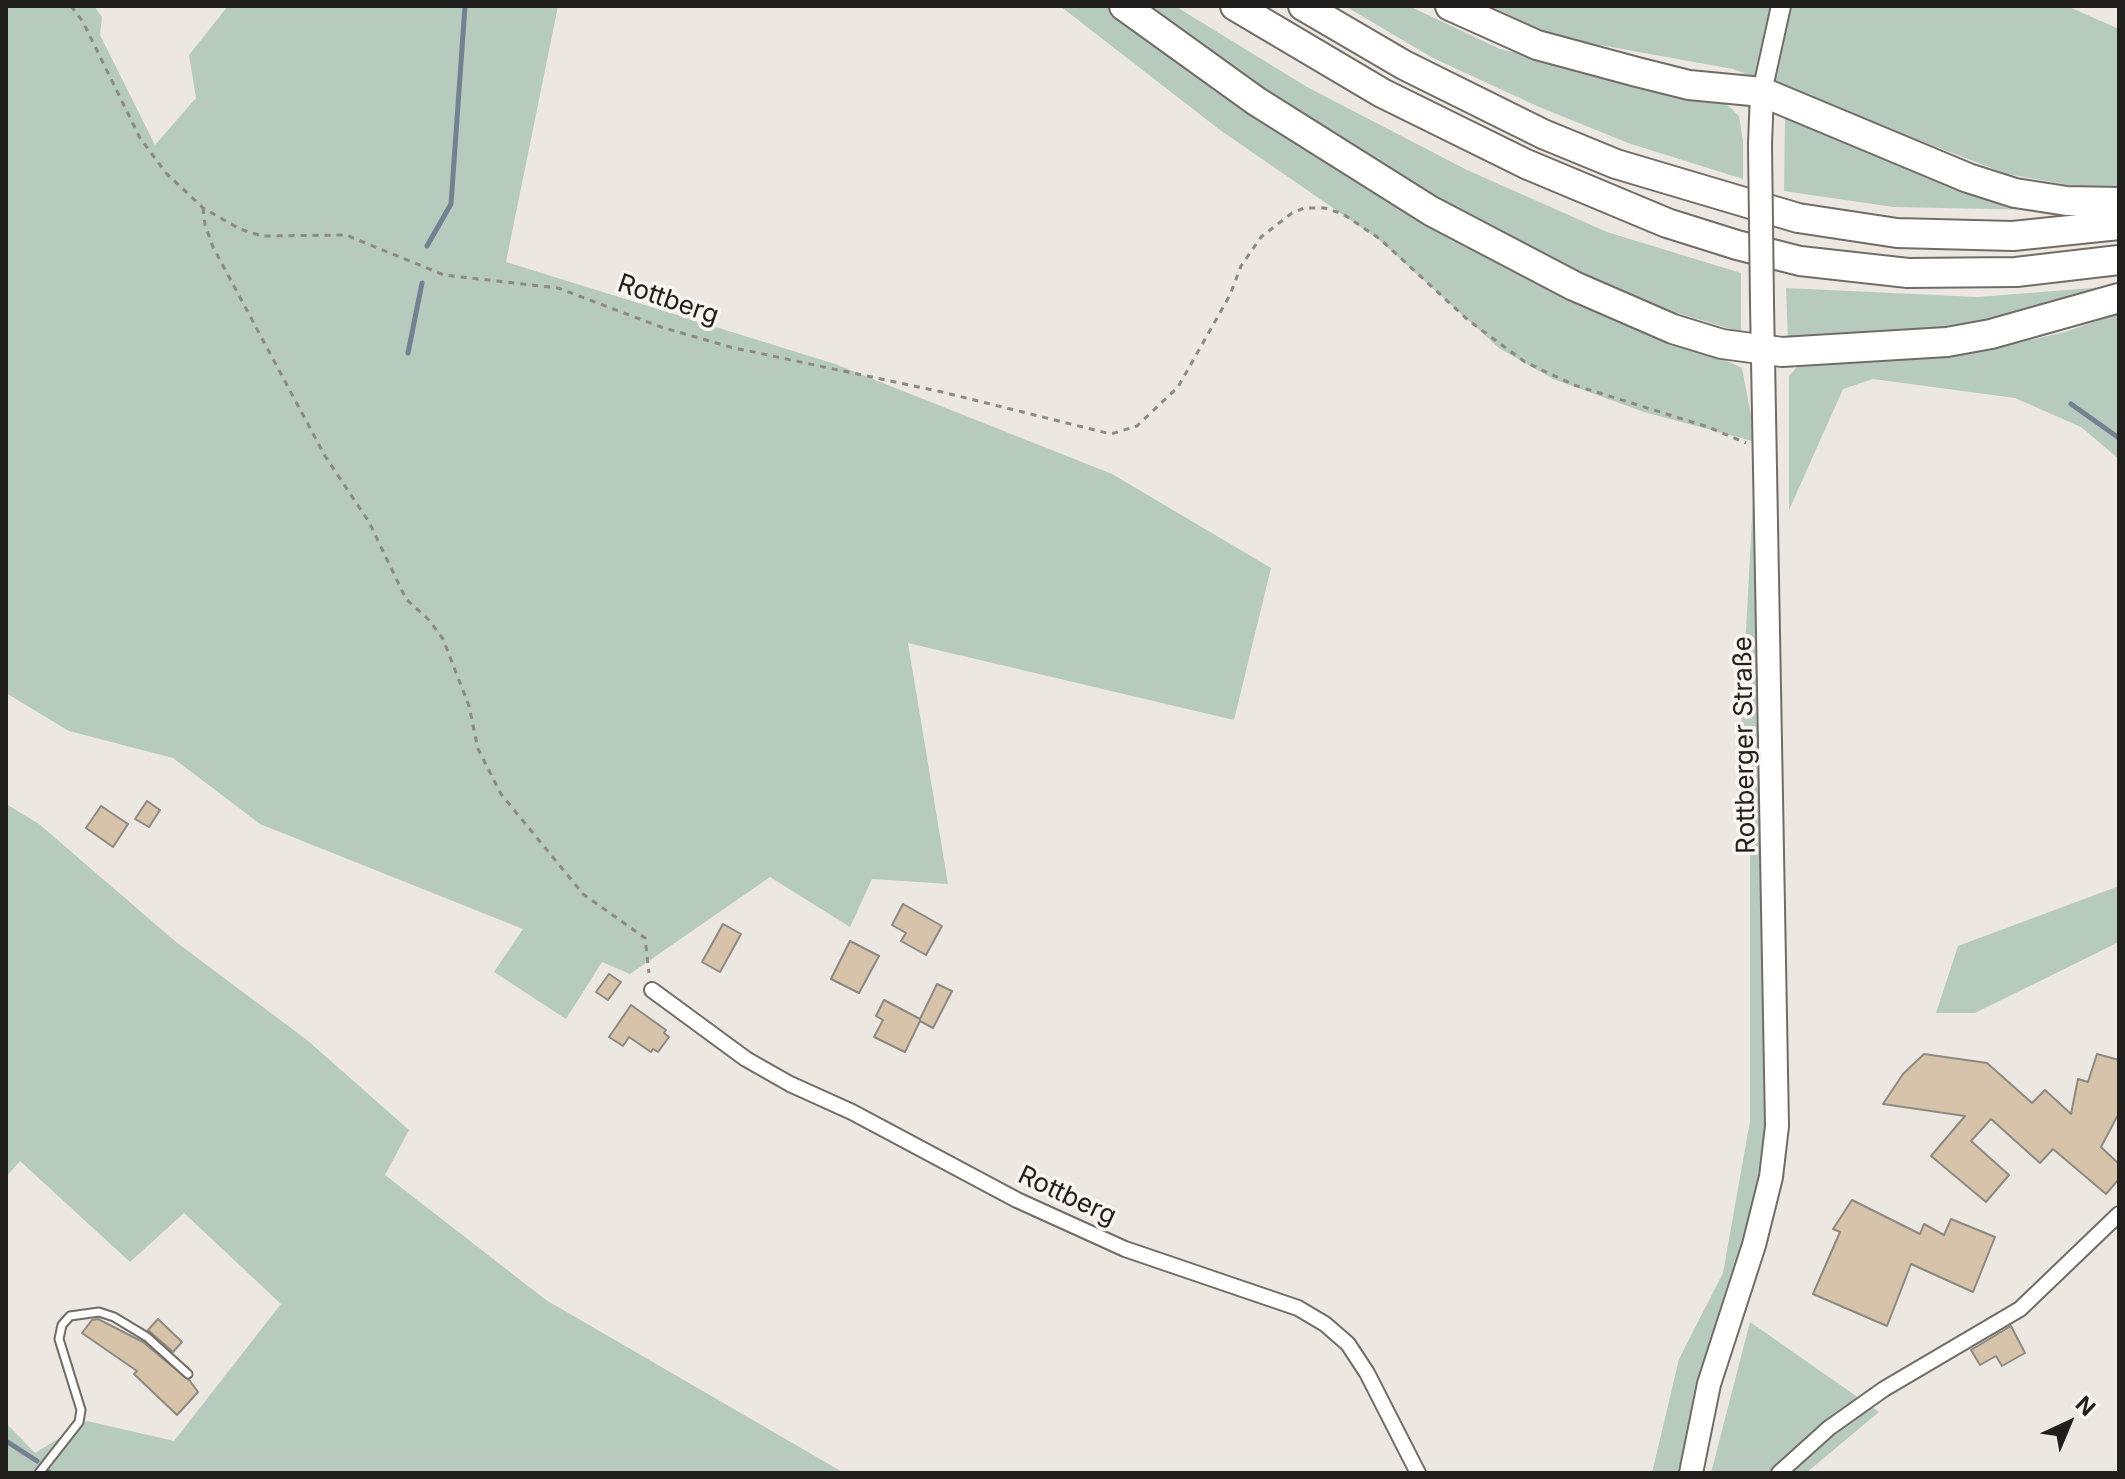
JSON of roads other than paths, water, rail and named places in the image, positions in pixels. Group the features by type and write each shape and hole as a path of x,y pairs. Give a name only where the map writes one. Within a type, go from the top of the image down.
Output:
{"highway":[{"path":"1124,6 1256,101 1431,211 1502,251 1673,329 1763,352 1947,342 1991,334 2119,298"},
{"path":"1235,6 1382,93 1526,164 1667,223 1737,245 1800,261 1908,273 2016,272 2119,260"},
{"path":"1303,6 1404,65 1543,134 1616,164 1798,218 1912,234 2013,236 2119,225"},
{"path":"1450,6 1537,45 1594,61 1689,85 1762,92 1968,178 2015,193 2067,201 2119,202"}],"main road":[{"name":"Rottberger Straße","path":"1691,1473 1709,1384 1758,1232 1771,1177 1777,1126 1767,438 1762,304 1762,92"}],"street":[{"name":"Rottberger Straße","path":"1762,92 1781,6"},
{"name":"Rottberg","path":"652,990 746,1059 1017,1200 1125,1249 1298,1308 1325,1324 1348,1344 1367,1373 1418,1473"},
{"path":"1779,1473 1829,1428 1884,1389 2020,1309 2119,1214"}],"lane":[{"path":"39,1473 79,1422 81,1410 59,1339 62,1325 70,1316 99,1312 114,1317 147,1337 188,1374"}],"waterway":[{"path":"427,246 451,204 465,6"},
{"path":"408,353 422,283"},
{"path":"2071,404 2119,438"},
{"path":"6,1441 37,1461"}]}
